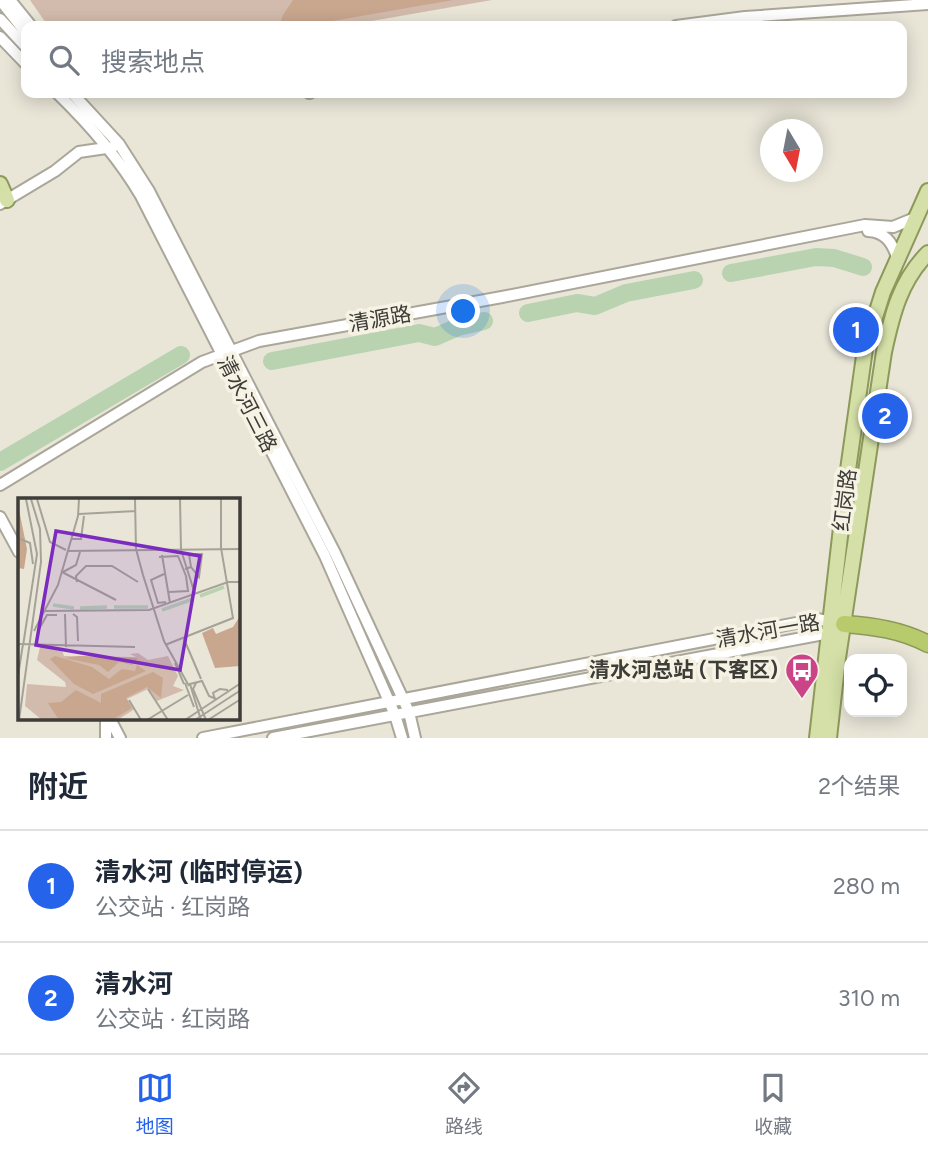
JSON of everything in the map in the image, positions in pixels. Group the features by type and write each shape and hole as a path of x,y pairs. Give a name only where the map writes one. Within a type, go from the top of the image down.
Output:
{"highway":[{"path":"834,626 884,629 928,644"}],"main road":[{"path":"0,184 3,202"},
{"name":"红岗路","path":"829,738 834,626 865,349 897,257 928,191"},
{"name":"红岗路","path":"817,738 834,626 890,327 904,285 928,253"}],"street":[{"path":"0,0 21,27"},
{"path":"10,0 27,21"},
{"path":"713,21 928,4"},
{"path":"0,19 21,42"},
{"path":"0,37 21,59"},
{"name":"清水河三路","path":"62,98 114,146 149,191 325,556 395,715 402,738"},
{"name":"清水河三路","path":"79,98 109,132 114,146"},
{"path":"3,202 55,171 79,152 114,146"},
{"name":"清源路","path":"228,355 259,341 502,297 865,225 893,227 915,219"},
{"name":"清源路","path":"0,488 202,362 228,355 864,231 877,232 892,242 897,257"},
{"name":"清水河三路","path":"228,355 335,553 404,700 415,738"},
{"path":"0,516 18,550"},
{"name":"清水河一路","path":"203,738 817,618 834,626"},
{"name":"清水河一路","path":"273,738 834,626"},
{"path":"106,738 108,720"},
{"path":"109,720 120,738"}],"shaded area":[{"path":"30,0 492,0 372,21 45,21"},
{"path":"293,0 453,0 333,21 281,21"}],"waterway":[{"path":"731,273 816,257 834,258 863,267"},
{"path":"528,313 577,303 595,306 626,293 694,280"},
{"path":"272,361 419,333 435,337 458,327 484,321"},
{"path":"0,462 181,355"}],"place":[{"name":"清水河 (临时停运)","path":"856,330"},
{"name":"清水河","path":"885,416"},
{"name":"清水河总站 (下客区)","path":"802,700"}]}
